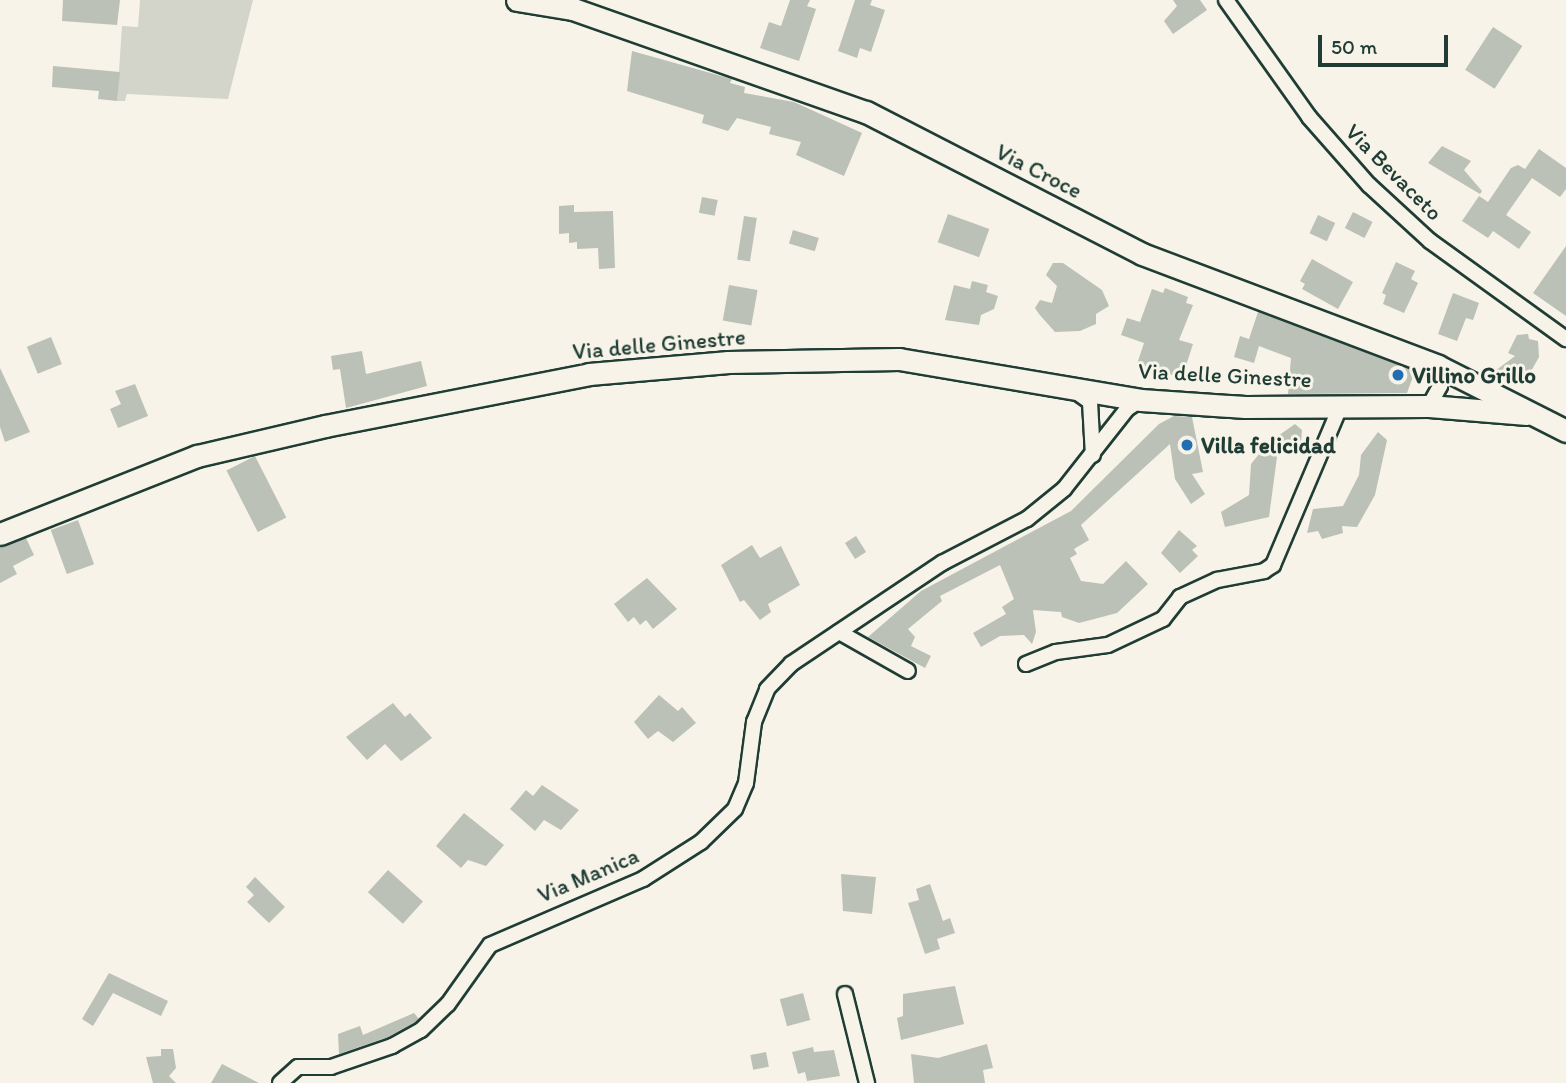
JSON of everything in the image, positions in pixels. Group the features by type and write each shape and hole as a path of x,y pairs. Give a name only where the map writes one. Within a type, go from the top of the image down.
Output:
{"street":[{"name":"Via Croce","path":"517,0 573,9 866,112 1142,254 1438,366 1527,414"},
{"name":"Via Bevaceto","path":"1226,0 1309,117 1368,185 1430,241 1566,339"},
{"name":"Via delle Ginestre","path":"0,534 197,456 458,397 589,374 728,362 899,359 1141,400 1245,407 1429,406 1527,414"},
{"path":"1429,406 1440,386 1438,366"},
{"path":"1068,386 1090,402 1093,455"},
{"name":"Via Manica","path":"280,1083 298,1068 331,1067 392,1046 421,1030 448,1004 489,945 643,879 701,842 735,809 746,783 754,722 767,689 791,664 942,564 1027,519 1064,489 1127,409 1141,400"},
{"name":"Via delle Ginestre","path":"1027,664 1056,652 1108,645 1163,619 1180,597 1217,580 1265,571 1273,565 1341,405"},
{"path":"1527,414 1566,431"},
{"path":"839,632 908,671"},
{"path":"845,994 867,1083"}],"shaded area":[{"path":"140,0 253,0 228,99 127,94 125,101 117,101 122,26 138,27"}],"building":[{"path":"63,0 120,0 117,25 62,21"},
{"path":"790,0 810,0 807,6 816,9 799,61 760,48 769,22 781,26"},
{"path":"855,0 872,0 870,5 885,10 871,52 860,48 857,58 838,51"},
{"path":"1173,0 1200,0 1207,10 1173,34 1164,21 1177,6"},
{"path":"1493,27 1522,46 1495,89 1465,70"},
{"path":"632,51 732,79 730,83 745,87 744,93 794,102 862,133 844,176 796,155 801,142 769,134 771,127 737,118 728,131 702,123 704,115 627,91"},
{"path":"53,66 120,72 117,101 98,99 99,91 52,87"},
{"path":"1442,146 1471,161 1464,170 1482,191 1480,194 1428,163"},
{"path":"1539,149 1566,168 1566,189 1560,197 1532,178 1506,215 1531,232 1519,249 1493,231 1488,238 1462,221 1479,196 1488,202 1511,168 1518,165 1525,169"},
{"path":"702,197 718,200 715,216 699,213"},
{"path":"574,205 574,212 613,211 615,268 599,269 598,248 577,249 577,242 569,243 569,233 559,234 559,206"},
{"path":"1353,212 1373,222 1364,238 1345,228"},
{"path":"948,214 989,229 979,257 938,242"},
{"path":"1318,215 1335,223 1327,241 1310,233"},
{"path":"744,216 757,218 750,261 737,259"},
{"path":"793,230 819,238 815,251 789,243"},
{"path":"1566,246 1566,316 1533,293"},
{"path":"1312,259 1353,282 1338,309 1302,289 1305,284 1300,281"},
{"path":"1396,262 1415,271 1411,279 1418,283 1404,313 1383,304 1386,295 1382,293"},
{"path":"1053,263 1063,263 1102,290 1109,306 1096,314 1096,324 1080,331 1055,332 1039,314 1035,308 1040,300 1052,303 1057,286 1046,275"},
{"path":"972,281 988,285 986,292 998,296 994,309 981,315 979,325 945,320 954,285 970,289"},
{"path":"729,285 758,290 751,325 723,320"},
{"path":"1165,288 1188,297 1186,303 1193,305 1179,340 1193,344 1182,378 1137,364 1144,343 1121,335 1127,318 1140,322 1152,289 1163,293"},
{"path":"1453,293 1479,303 1473,320 1466,318 1457,341 1438,334"},
{"path":"1258,312 1415,371 1407,393 1288,394 1291,358 1259,346 1254,363 1234,357 1240,336 1249,339"},
{"path":"1528,334 1529,339 1538,341 1539,357 1530,373 1491,374 1515,356 1508,353 1517,335"},
{"path":"51,337 62,364 38,374 27,347"},
{"path":"362,351 366,374 421,361 427,386 346,408 340,369 333,370 331,356"},
{"path":"0,368 30,432 5,442 0,427"},
{"path":"135,384 148,416 118,428 110,409 121,404 115,391"},
{"path":"1174,416 1192,417 1203,472 1192,474 1205,494 1191,504 1175,479 1170,444 1081,525 1089,540 1074,549 1077,554 1070,558 1081,581 1103,584 1126,561 1148,584 1117,613 1079,623 1062,617 1061,612 1033,610 1036,632 1032,644 1024,635 1000,636 981,647 973,633 1006,614 1002,607 1014,599 1000,565 940,596 942,601 908,629 915,637 911,646 931,656 925,668 868,637 921,591 1071,511 1159,424"},
{"path":"1295,424 1302,430 1301,443 1265,445"},
{"path":"1378,432 1387,440 1375,495 1357,527 1342,526 1343,533 1322,539 1318,531 1307,533 1313,509 1343,506 1359,475 1361,455"},
{"path":"1264,448 1277,457 1269,517 1225,527 1221,512 1249,495 1251,464"},
{"path":"255,456 286,517 258,532 226,471"},
{"path":"78,520 94,564 67,574 51,530"},
{"path":"1179,530 1197,546 1192,550 1198,556 1180,573 1161,553"},
{"path":"856,536 866,552 855,559 845,543"},
{"path":"26,538 34,555 13,566 17,574 0,583 0,547"},
{"path":"752,545 760,558 781,546 800,585 768,604 771,612 760,620 744,600 740,602 721,565"},
{"path":"647,578 677,609 653,629 646,620 640,625 634,617 628,622 614,604"},
{"path":"659,695 678,711 682,707 696,723 673,742 658,731 648,739 634,722"},
{"path":"393,703 405,717 410,713 432,738 401,761 385,744 367,760 346,737"},
{"path":"542,785 579,810 561,830 544,820 535,831 510,809 526,790 533,796"},
{"path":"464,813 504,845 486,866 468,860 461,868 436,846"},
{"path":"388,870 423,901 403,924 368,892"},
{"path":"841,874 876,877 872,914 843,911"},
{"path":"255,877 285,907 269,923 247,902 254,895 246,887"},
{"path":"930,884 943,921 950,918 955,933 937,939 940,949 925,954 908,903 919,900 916,889"},
{"path":"109,973 168,1001 161,1016 113,993 93,1026 82,1019"},
{"path":"955,986 964,1024 901,1040 897,1018 903,1016 903,994"},
{"path":"803,993 810,1020 787,1026 780,999"},
{"path":"414,1013 419,1019 388,1037 339,1054 338,1034 360,1026 363,1035"},
{"path":"987,1044 993,1068 983,1070 985,1083 914,1083 911,1054 938,1058"},
{"path":"813,1047 814,1052 834,1050 840,1076 807,1081 805,1072 798,1074 792,1052"},
{"path":"161,1049 173,1049 176,1068 169,1076 176,1083 153,1083 146,1057 161,1056"},
{"path":"766,1052 769,1067 753,1070 750,1055"},
{"path":"222,1064 259,1083 211,1083"}],"place":[{"name":"Villino Grillo","path":"1398,375"},
{"name":"Villa felicidad","path":"1187,445"}]}
